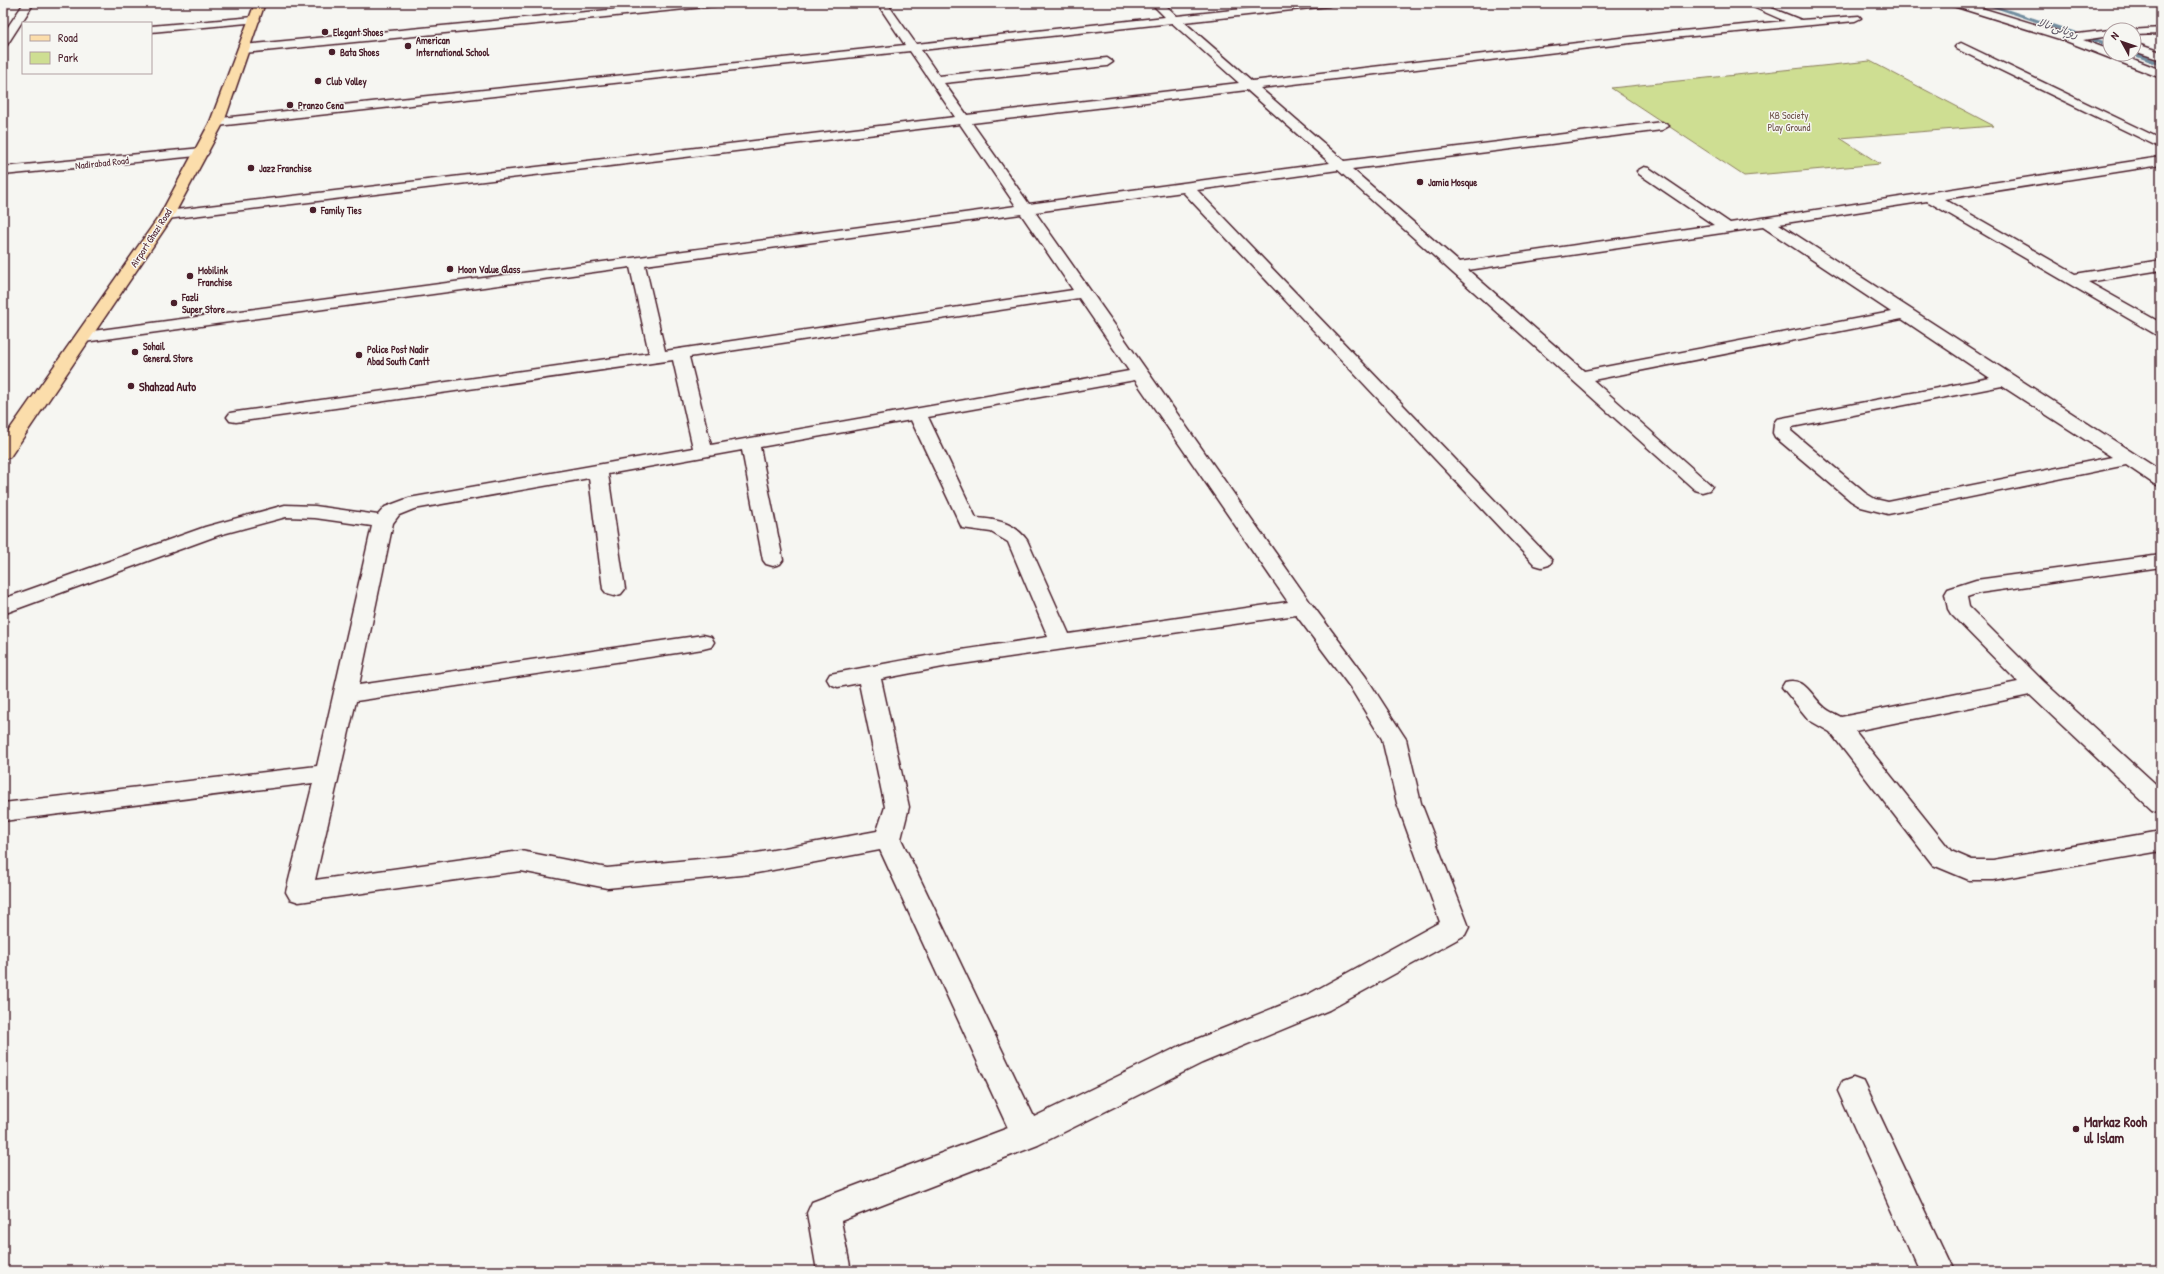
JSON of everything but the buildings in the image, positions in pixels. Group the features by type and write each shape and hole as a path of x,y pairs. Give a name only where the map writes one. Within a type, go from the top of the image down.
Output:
{"main road":[{"name":"Airport Ghazi Road","path":"3,453 167,215 217,122 260,3"}],"street":[{"path":"3,43 29,3"},
{"path":"244,49 716,3"},
{"path":"834,1271 823,1213 1027,1135 1192,1054 1319,1002 1455,927 1409,803 1394,739 1358,682 1302,607 882,3"},
{"path":"1156,3 1702,486"},
{"path":"217,122 913,49 1329,3"},
{"path":"1749,3 1800,23"},
{"path":"1954,3 2073,35 2161,74"},
{"path":"167,215 1672,35 1855,18"},
{"path":"152,29 254,20"},
{"path":"2142,32 2161,31"},
{"path":"2094,34 2102,37"},
{"path":"2073,35 2102,34"},
{"path":"3,43 17,41"},
{"path":"1961,46 2161,144"},
{"path":"2142,50 2161,56"},
{"path":"935,80 1107,62"},
{"path":"84,337 637,263 1340,166 1662,126"},
{"name":"Nadirabad Road","path":"3,171 199,156"},
{"name":"Nadirabad Road","path":"3,177 199,156"},
{"path":"1456,267 1727,228 2161,161"},
{"path":"1644,171 1727,228"},
{"path":"1187,187 1542,561"},
{"path":"1930,197 2075,279 2161,330"},
{"path":"1765,222 2005,380 2161,480"},
{"path":"637,263 658,357"},
{"path":"2075,279 2161,265"},
{"path":"236,417 680,354 1084,293"},
{"path":"1580,377 1905,314"},
{"path":"680,354 703,451"},
{"path":"888,839 751,864 607,878 521,861 299,892 346,695 383,522 392,511 409,504 1140,374"},
{"path":"2005,380 1783,423 1782,433 1858,496 1868,503 1888,508 2129,459"},
{"path":"917,414 969,524 990,525 1007,530 1017,540 1061,641"},
{"path":"750,443 773,560"},
{"path":"598,470 614,589"},
{"path":"3,607 212,531 286,511 315,512 383,522"},
{"path":"2161,561 1976,588 1956,594 1959,609 2035,686 2161,804"},
{"path":"838,679 1061,641 1302,607"},
{"path":"346,695 703,642"},
{"path":"869,674 897,808 888,839 1027,1135"},
{"path":"1838,726 2035,686"},
{"path":"1793,687 1817,714 1838,726 1942,858 1969,870 1993,870 2161,841"},
{"path":"3,812 327,773"},
{"path":"1853,1091 1936,1271"}],"green space":[{"name":"KB Society Play Ground","path":"1870,61 1994,126 1840,138 1880,164 1744,176 1611,88"}],"waterway":[{"name":"روہائی نالا","path":"1983,3 2102,42"},
{"name":"روہائی نالا","path":"2142,57 2161,64"}],"place":[{"name":"Elegant Shoes","path":"325,32"},
{"name":"American International School","path":"408,46"},
{"name":"Bata Shoes","path":"332,52"},
{"name":"Club Volley","path":"318,81"},
{"name":"Pranzo Cena","path":"290,105"},
{"name":"Jazz Franchise","path":"251,168"},
{"name":"Jamia Mosque","path":"1420,182"},
{"name":"Family Ties","path":"313,210"},
{"name":"Moon Value Glass","path":"450,269"},
{"name":"Mobilink Franchise","path":"190,276"},
{"name":"Fazli Super Store","path":"174,303"},
{"name":"Sohail General Store","path":"135,352"},
{"name":"Police Post Nadir Abad South Cantt","path":"359,355"},
{"name":"Shahzad Auto","path":"131,386"},
{"name":"Markaz Rooh ul Islam","path":"2076,1129"}]}
